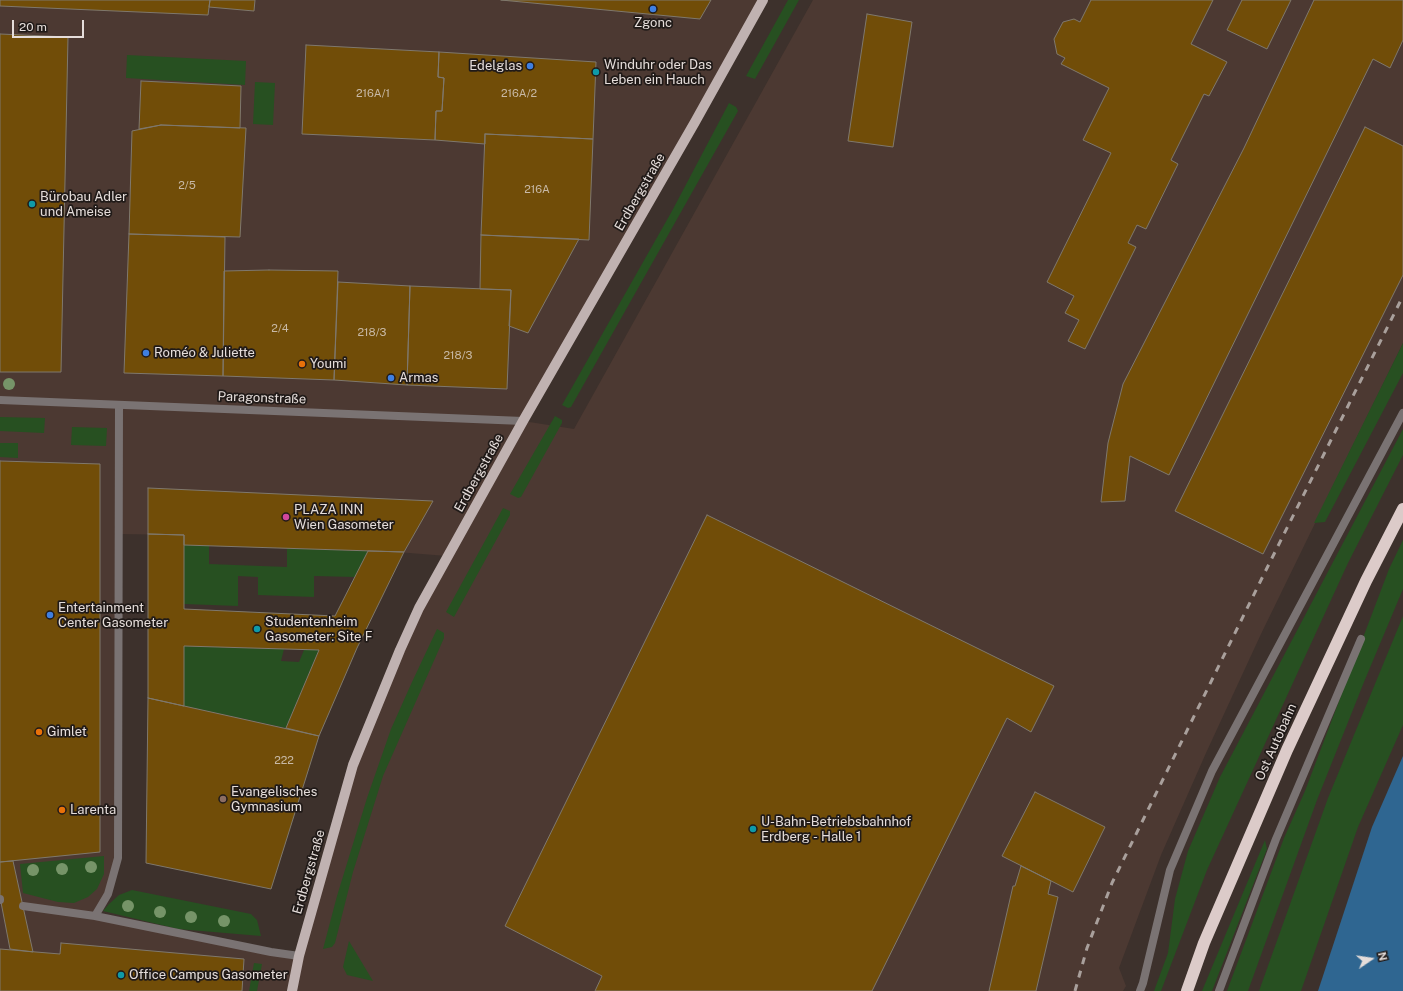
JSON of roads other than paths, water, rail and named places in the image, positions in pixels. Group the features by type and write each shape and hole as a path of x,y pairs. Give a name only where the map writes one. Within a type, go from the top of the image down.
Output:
{"highway":[{"name":"Ost Autobahn","path":"1187,991 1207,936 1287,750 1366,581 1403,509"}],"main road":[{"name":"Erdbergstraße","path":"292,991 299,956 353,765 400,650 426,595 523,421 695,122 763,0"}],"street":[{"name":"Paragonstraße","path":"0,400 523,421"},
{"path":"95,916 108,894 118,858 119,405"},
{"path":"1140,991 1170,870 1212,771 1403,413"},
{"path":"1219,991 1276,839 1361,639"},
{"path":"23,906 95,916 271,952 299,956"}],"water":[{"path":"1403,756 1403,991 1318,991 1372,827"}],"railway":[{"path":"1075,991 1087,948 1112,883 1403,296"}],"place":[{"name":"Zgonc","path":"653,9"},
{"name":"Edelglas","path":"530,66"},
{"name":"Winduhr oder Das Leben ein Hauch","path":"596,72"},
{"name":"Bürobau Adler und Ameise","path":"32,204"},
{"name":"Roméo & Juliette","path":"146,353"},
{"name":"Youmi","path":"302,364"},
{"name":"Armas","path":"391,378"},
{"name":"PLAZA INN Wien Gasometer","path":"286,517"},
{"name":"Entertainment Center Gasometer","path":"50,615"},
{"name":"Studentenheim Gasometer: Site F","path":"257,629"},
{"name":"Gimlet","path":"39,732"},
{"name":"Evangelisches Gymnasium","path":"223,799"},
{"name":"Larenta","path":"62,810"},
{"name":"U-Bahn-Betriebsbahnhof Erdberg - Halle 1","path":"753,829"},
{"name":"Office Campus Gasometer","path":"121,975"}]}
